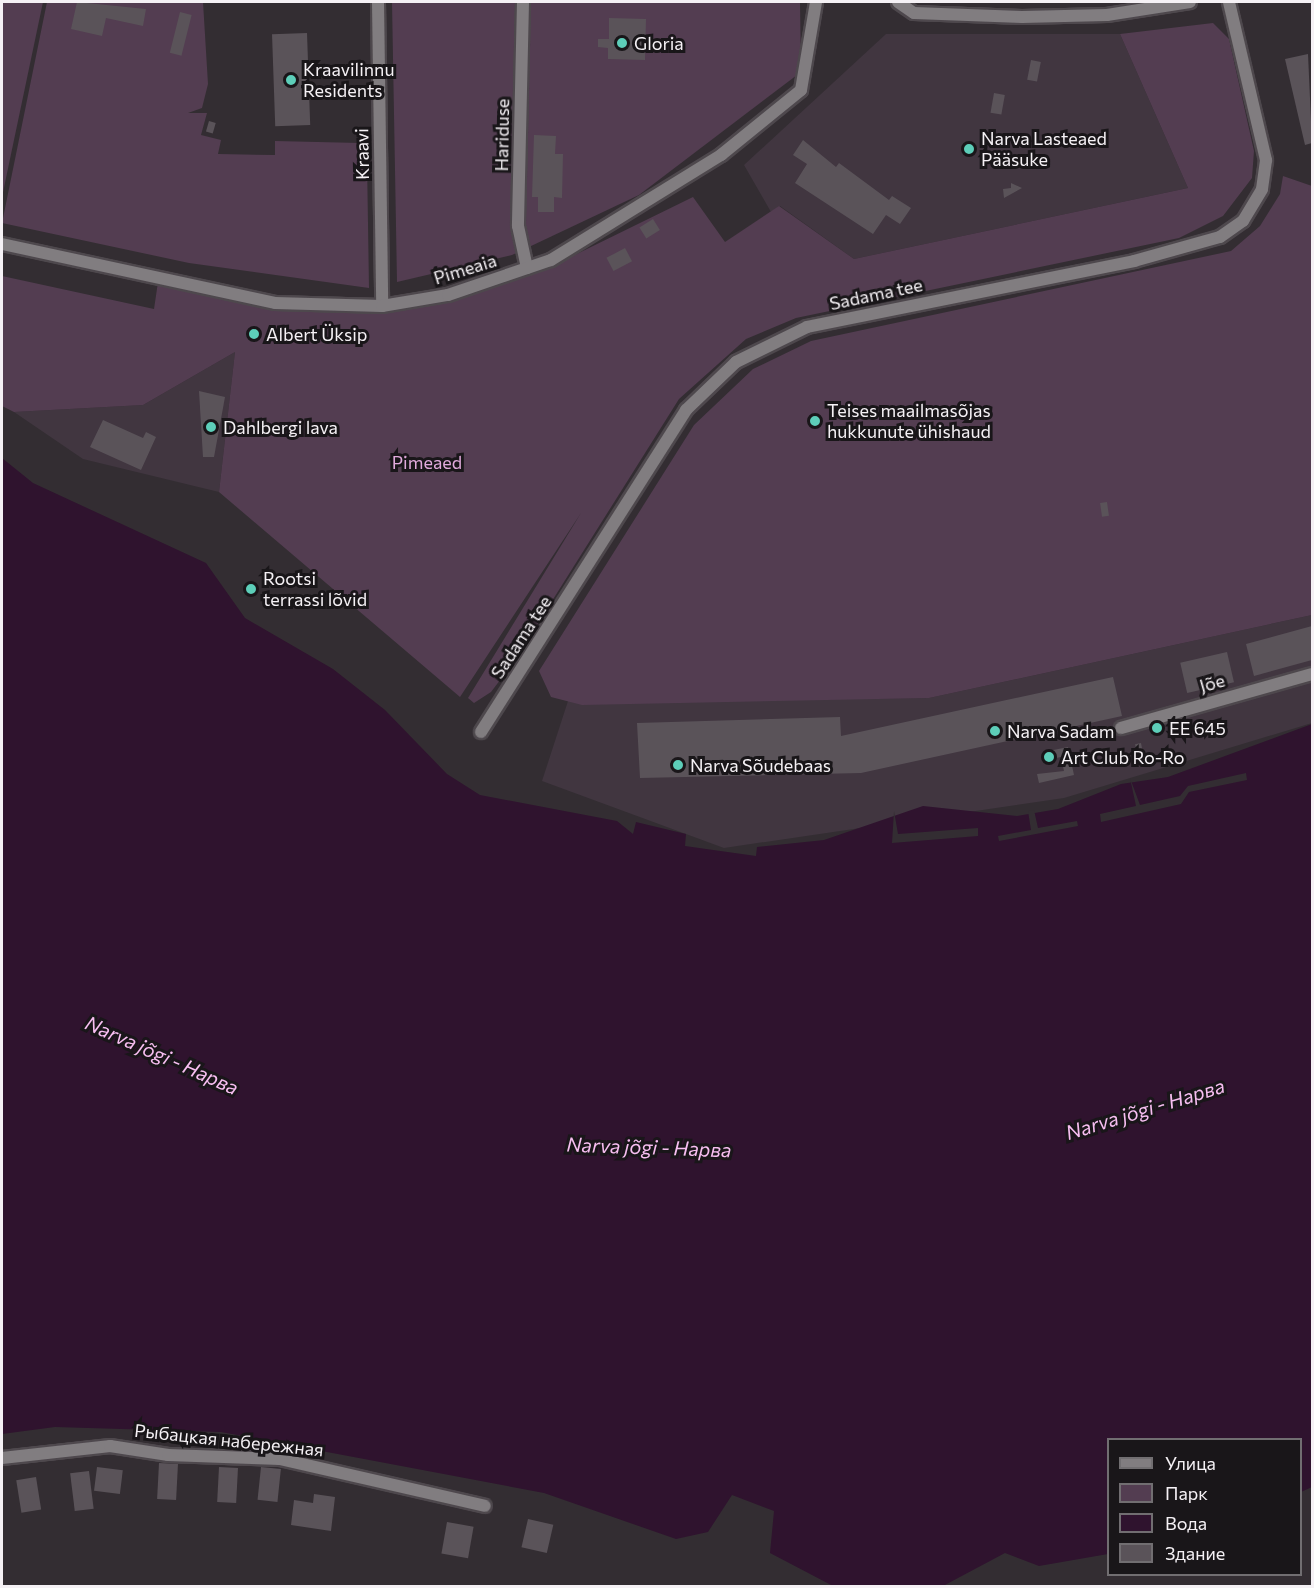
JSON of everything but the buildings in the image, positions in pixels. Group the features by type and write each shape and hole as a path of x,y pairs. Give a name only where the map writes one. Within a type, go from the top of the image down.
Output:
{"street":[{"name":"Kraavi","path":"378,2 382,306"},
{"name":"Hariduse","path":"524,2 518,226 527,268"},
{"name":"Pimeaia","path":"2,244 275,303 382,306 447,296 527,268 605,231 691,175 801,90 816,2"},
{"path":"898,2 914,13 1022,16 1107,15 1190,2"},
{"name":"Sadama tee","path":"481,732 686,410 736,362 807,327 1134,261 1220,237 1243,220 1262,189 1266,160 1229,2"},
{"name":"Jõe","path":"1121,728 1312,674"},
{"name":"Рыбацкая набережная","path":"2,1458 110,1446 168,1455 280,1460 485,1506"}],"shaded area":[{"name":"Narva Lasteaed Pääsuke","path":"886,34 1120,34 1188,188 854,259 780,206 771,212 744,165"},
{"path":"235,352 219,492 83,459 14,412 143,405"},
{"path":"1312,615 1312,723 1064,798 724,848 542,781 568,701 929,698"}],"green space":[{"path":"2,2 43,2 2,197"},
{"path":"47,2 203,2 208,84 202,108 188,113 207,113 201,135 221,140 218,154 275,155 275,141 360,143 367,160 369,288 189,263 2,223"},
{"path":"392,2 800,2 801,72 639,195 512,255 397,282"},
{"name":"Pimeaed","path":"1213,23 1229,39 1254,151 1252,178 1223,216 1179,238 796,318 746,339 679,399 513,663 491,692 474,703 468,698 581,513 460,697 219,492 235,352 143,405 14,412 2,406 2,276 154,309 158,282 274,307 450,299 542,271 693,197 725,242 779,206 854,259 1188,188 1120,34"},
{"path":"1283,176 1312,186 1312,615 929,698 582,705 551,697 539,671 694,425 753,369 811,341 1231,251 1260,226 1280,194"}],"water":[{"name":"Narva jõgi - Нарва","path":"2,458 33,483 206,563 245,618 333,669 385,710 447,774 480,795 617,821 633,834 636,822 686,834 685,846 756,856 757,847 824,840 923,806 1017,816 1058,809 1121,784 1168,777 1312,724 1312,1487 1302,1492 1302,1438 1107,1438 1107,1554 1039,1566 1005,1553 943,1586 833,1586 770,1553 774,1511 732,1495 708,1532 676,1539 544,1493 221,1432 55,1427 2,1434"}],"pier":[{"path":"1246,773 1247,780 1189,792 1181,804 1101,822 1100,814 1136,806 1130,778 1140,805 1180,796 1188,786"},
{"path":"1034,810 1038,828 1077,821 1078,826 999,841 998,836 1031,830 1028,811"},
{"path":"894,811 898,834 978,828 978,836 892,843"}],"place":[{"name":"Gloria","path":"622,43"},
{"name":"Kraavilinnu Residents","path":"291,80"},
{"name":"Narva Lasteaed Pääsuke","path":"969,149"},
{"name":"Albert Üksip","path":"254,334"},
{"name":"Teises maailmasõjas hukkunute ühishaud","path":"815,421"},
{"name":"Dahlbergi lava","path":"211,427"},
{"name":"Rootsi terrassi lõvid","path":"251,589"},
{"name":"EE 645","path":"1157,728"},
{"name":"Narva Sadam","path":"995,731"},
{"name":"Art Club Ro-Ro","path":"1049,757"},
{"name":"Narva Sõudebaas","path":"678,765"}]}
